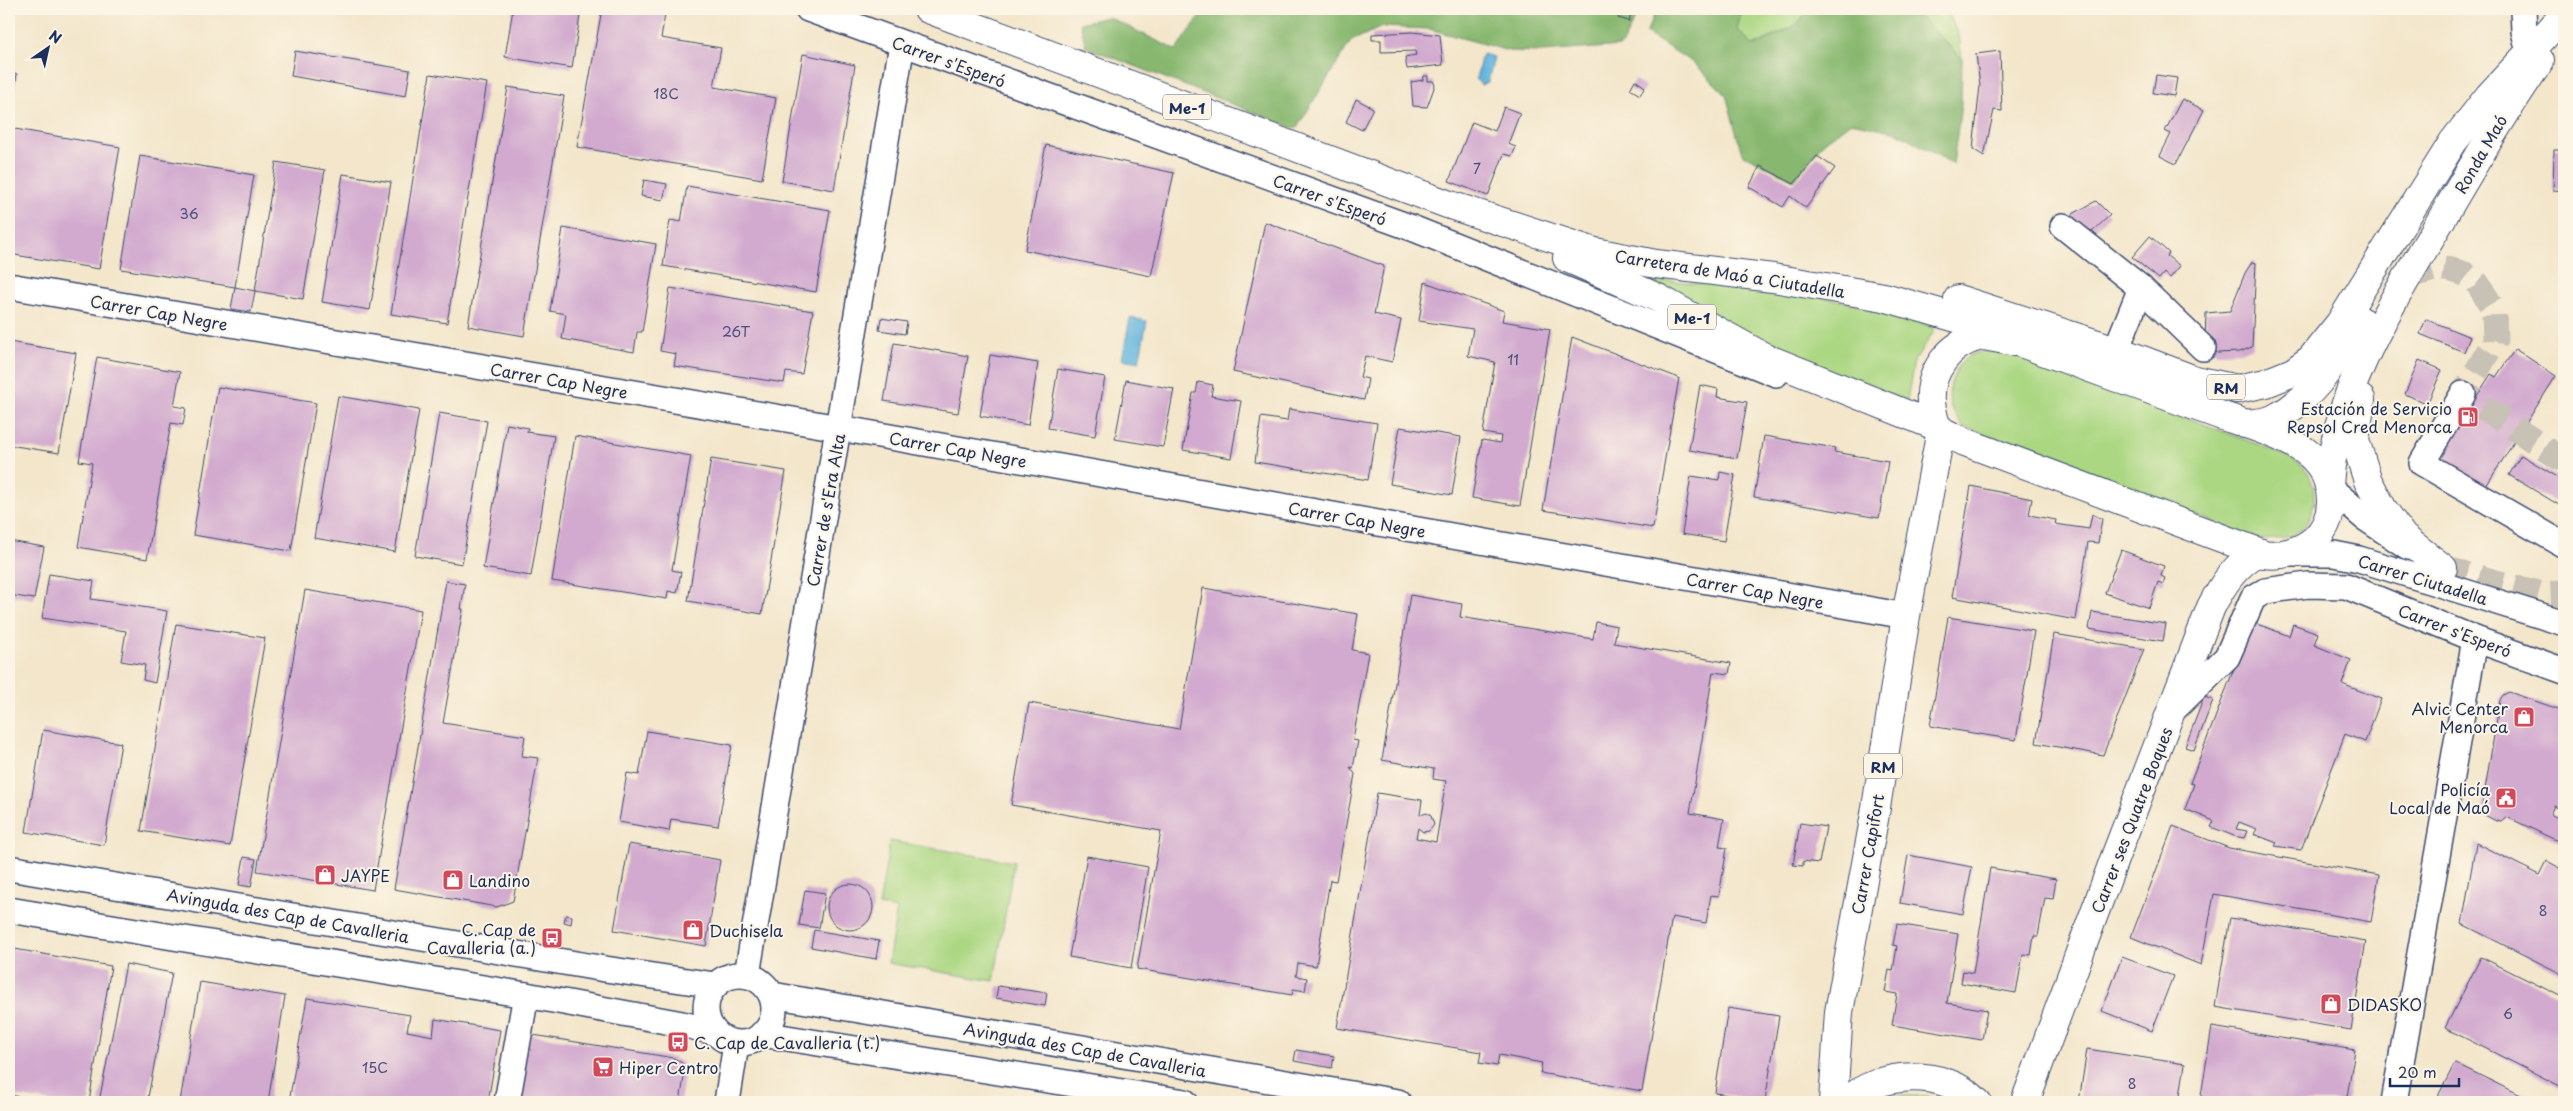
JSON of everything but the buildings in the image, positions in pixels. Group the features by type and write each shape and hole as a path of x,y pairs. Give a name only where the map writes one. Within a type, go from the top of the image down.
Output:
{"main road":[{"name":"Carretera de Maó a Ciutadella","path":"928,9 1447,204 1595,252 1656,264 1773,278 1884,297 1981,325 2012,340"},
{"name":"RM","path":"1773,278 1838,278 1877,283 1970,302 2116,350 2195,380 2237,390 2266,383 2293,372 2311,359 2340,323 2453,142 2488,96 2564,15"},
{"name":"Ronda Maó","path":"2388,312 2506,110 2564,27"},
{"name":"RM","path":"2244,424 2274,418 2300,399 2334,365 2452,166 2529,52"},
{"name":"Carretera de Maó a Ciutadella","path":"1447,204 1658,298 1766,358 1939,429 1965,442 2270,553"},
{"name":"RM","path":"2270,553 2307,545 2319,533 2329,517 2332,503 2330,487 2331,456 2338,427 2348,398 2388,312"},
{"name":"RM","path":"2388,312 2367,372 2357,413 2355,440 2368,481 2382,509 2403,537 2443,568"},
{"name":"RM","path":"1939,429 1932,405 1933,378 1942,360 1963,342 1974,337 1984,336 2012,340 2244,424 2305,451 2318,463 2330,487"},
{"name":"Carrer Capifort","path":"1833,1102 1839,1012 1875,814 1906,616 1939,429"},
{"name":"Carrer ses Quatre Boques","path":"2025,1102 2115,857 2174,709 2211,607 2221,588 2245,560 2270,553"},
{"path":"1847,1102 1875,1084 1901,1077 1927,1078 1952,1086 1977,1102"}],"street":[{"name":"Carrer s'Esperó","path":"808,9 1412,228 1775,374 1850,393"},
{"path":"2523,9 2524,31 2529,52"},
{"name":"Carrer de s'Era Alta","path":"747,975 902,44"},
{"path":"2064,226 2140,288 2203,348"},
{"name":"Carrer Cap Negre","path":"9,286 838,428 1906,616"},
{"path":"2116,350 2140,288"},
{"path":"2463,394 2422,463 2564,545"},
{"name":"Carrer Ciutadella","path":"2330,487 2391,537 2443,568 2563,622"},
{"name":"Carrer Ciutadella","path":"2270,553 2334,554 2359,559 2563,622"},
{"name":"Carrer s'Esperó","path":"2174,709 2227,657 2253,598 2265,591 2283,588 2325,584 2346,586 2475,639 2564,671"},
{"path":"2394,1102 2475,639"},
{"name":"Avinguda des Cap de Cavalleria","path":"9,868 605,969 715,985"},
{"path":"9,910 526,995 682,1024 714,1032"},
{"path":"747,975 757,979 772,995 774,1015 770,1026 762,1034 747,1043 736,1044 724,1040 714,1032 708,1023 706,1003 709,993 715,985 730,976 747,975"},
{"path":"507,1102 526,995"},
{"name":"Avinguda des Cap de Cavalleria","path":"772,995 1398,1102"},
{"path":"762,1034 1129,1098 1185,1102"},
{"path":"728,1102 736,1044"}],"green space":[{"path":"1205,9 1640,9 1621,46 1542,52 1509,51 1429,29 1382,27 1351,41 1296,129 1086,47 1080,23 1108,17 1176,50"},
{"path":"1657,9 1742,9 1737,29 1754,46 1794,26 1812,9 1909,9 1926,22 1962,59 1961,105 1953,164 1897,132 1851,122 1823,143 1794,180 1742,154 1726,95 1695,64 1646,33"},
{"path":"1742,9 1812,9 1794,26 1753,46 1737,29"},
{"path":"1909,9 1946,9 1959,35 1962,59 1926,22"},
{"path":"1653,279 1811,295 1857,304 1920,321 1935,330 1914,361 1907,401 1783,355 1654,285"},
{"path":"2006,349 2285,455 2307,471 2313,485 2314,501 2310,516 2301,529 2292,535 2261,540 1963,426 1953,412 1949,396 1952,379 1956,371 1965,359 1975,353"},
{"path":"890,841 1014,862 994,981 888,963 897,909 879,906"},
{"path":"1899,1095 1927,1096 1942,1102 1876,1102"}],"water":[{"path":"1482,54 1494,57 1488,82 1481,85 1476,79"},
{"path":"1130,318 1147,321 1139,362 1122,359"}],"tunnel":[{"path":"2408,276 2438,268 2465,274 2478,284 2494,310 2495,340 2463,394 2564,461"},
{"path":"2443,568 2542,594 2564,593"}],"place":[{"name":"Estación de Servicio Repsol Cred Menorca","path":"2468,417"},
{"name":"Alvic Center Menorca","path":"2524,717"},
{"name":"Policía Local de Maó","path":"2506,798"},
{"name":"JAYPE","path":"325,875"},
{"name":"Landino","path":"453,880"},
{"name":"Duchisela","path":"693,930"},
{"name":"C. Cap de Cavalleria (a.)","path":"552,938"},
{"name":"DIDASKO","path":"2331,1004"},
{"name":"C. Cap de Cavalleria (t.)","path":"678,1042"},
{"name":"Hiper Centro","path":"603,1067"}]}
